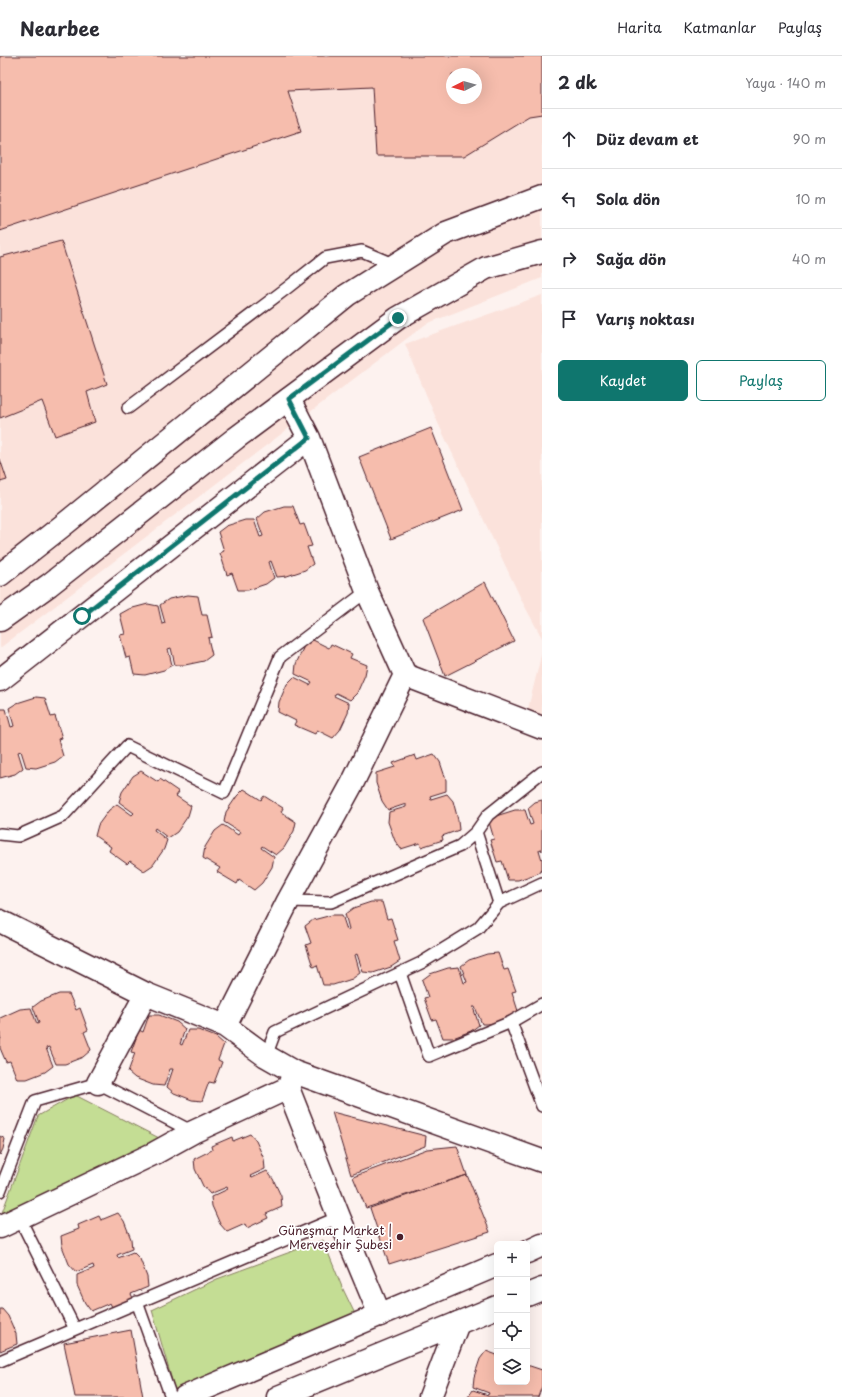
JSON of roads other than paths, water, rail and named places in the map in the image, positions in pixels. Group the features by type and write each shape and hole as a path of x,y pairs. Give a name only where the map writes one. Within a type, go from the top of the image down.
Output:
{"street":[{"path":"0,575 347,295 446,234 542,197"},
{"path":"0,620 49,584 236,438 404,314 486,268 542,252"},
{"path":"289,399 309,438 368,591 405,675 542,728"},
{"path":"0,680 309,438"},
{"path":"225,1026 288,902 352,784 405,675"},
{"path":"0,921 146,994 225,1026 266,1056 291,1080 542,1161"},
{"path":"98,1082 146,994"},
{"path":"0,1227 155,1153 291,1080"},
{"path":"291,1080 339,1216 380,1315"},
{"path":"530,1251 542,1245"},
{"path":"185,1397 494,1265"},
{"path":"530,1294 542,1289"},
{"path":"278,1397 494,1308"},
{"path":"430,1397 458,1323"}],"lane":[{"path":"128,408 325,258 362,251 395,265"},
{"path":"0,834 18,836 64,816 128,746 224,793 280,657 368,591"},
{"path":"288,902 330,902 460,846 476,832 488,815 542,772"},
{"path":"476,832 500,903"},
{"path":"266,1056 274,1032 421,963 478,928 500,903 542,884"},
{"path":"400,973 429,1056 511,1022 542,1004"},
{"path":"511,1022 541,1100"},
{"path":"0,1191 36,1101 98,1082 193,1132"},
{"path":"0,1361 339,1216"},
{"path":"19,1217 75,1329"},
{"path":"137,1302 171,1397"}],"place":[{"name":"Güneşmar Market | Merveşehir Şubesi","path":"400,1237"}]}
